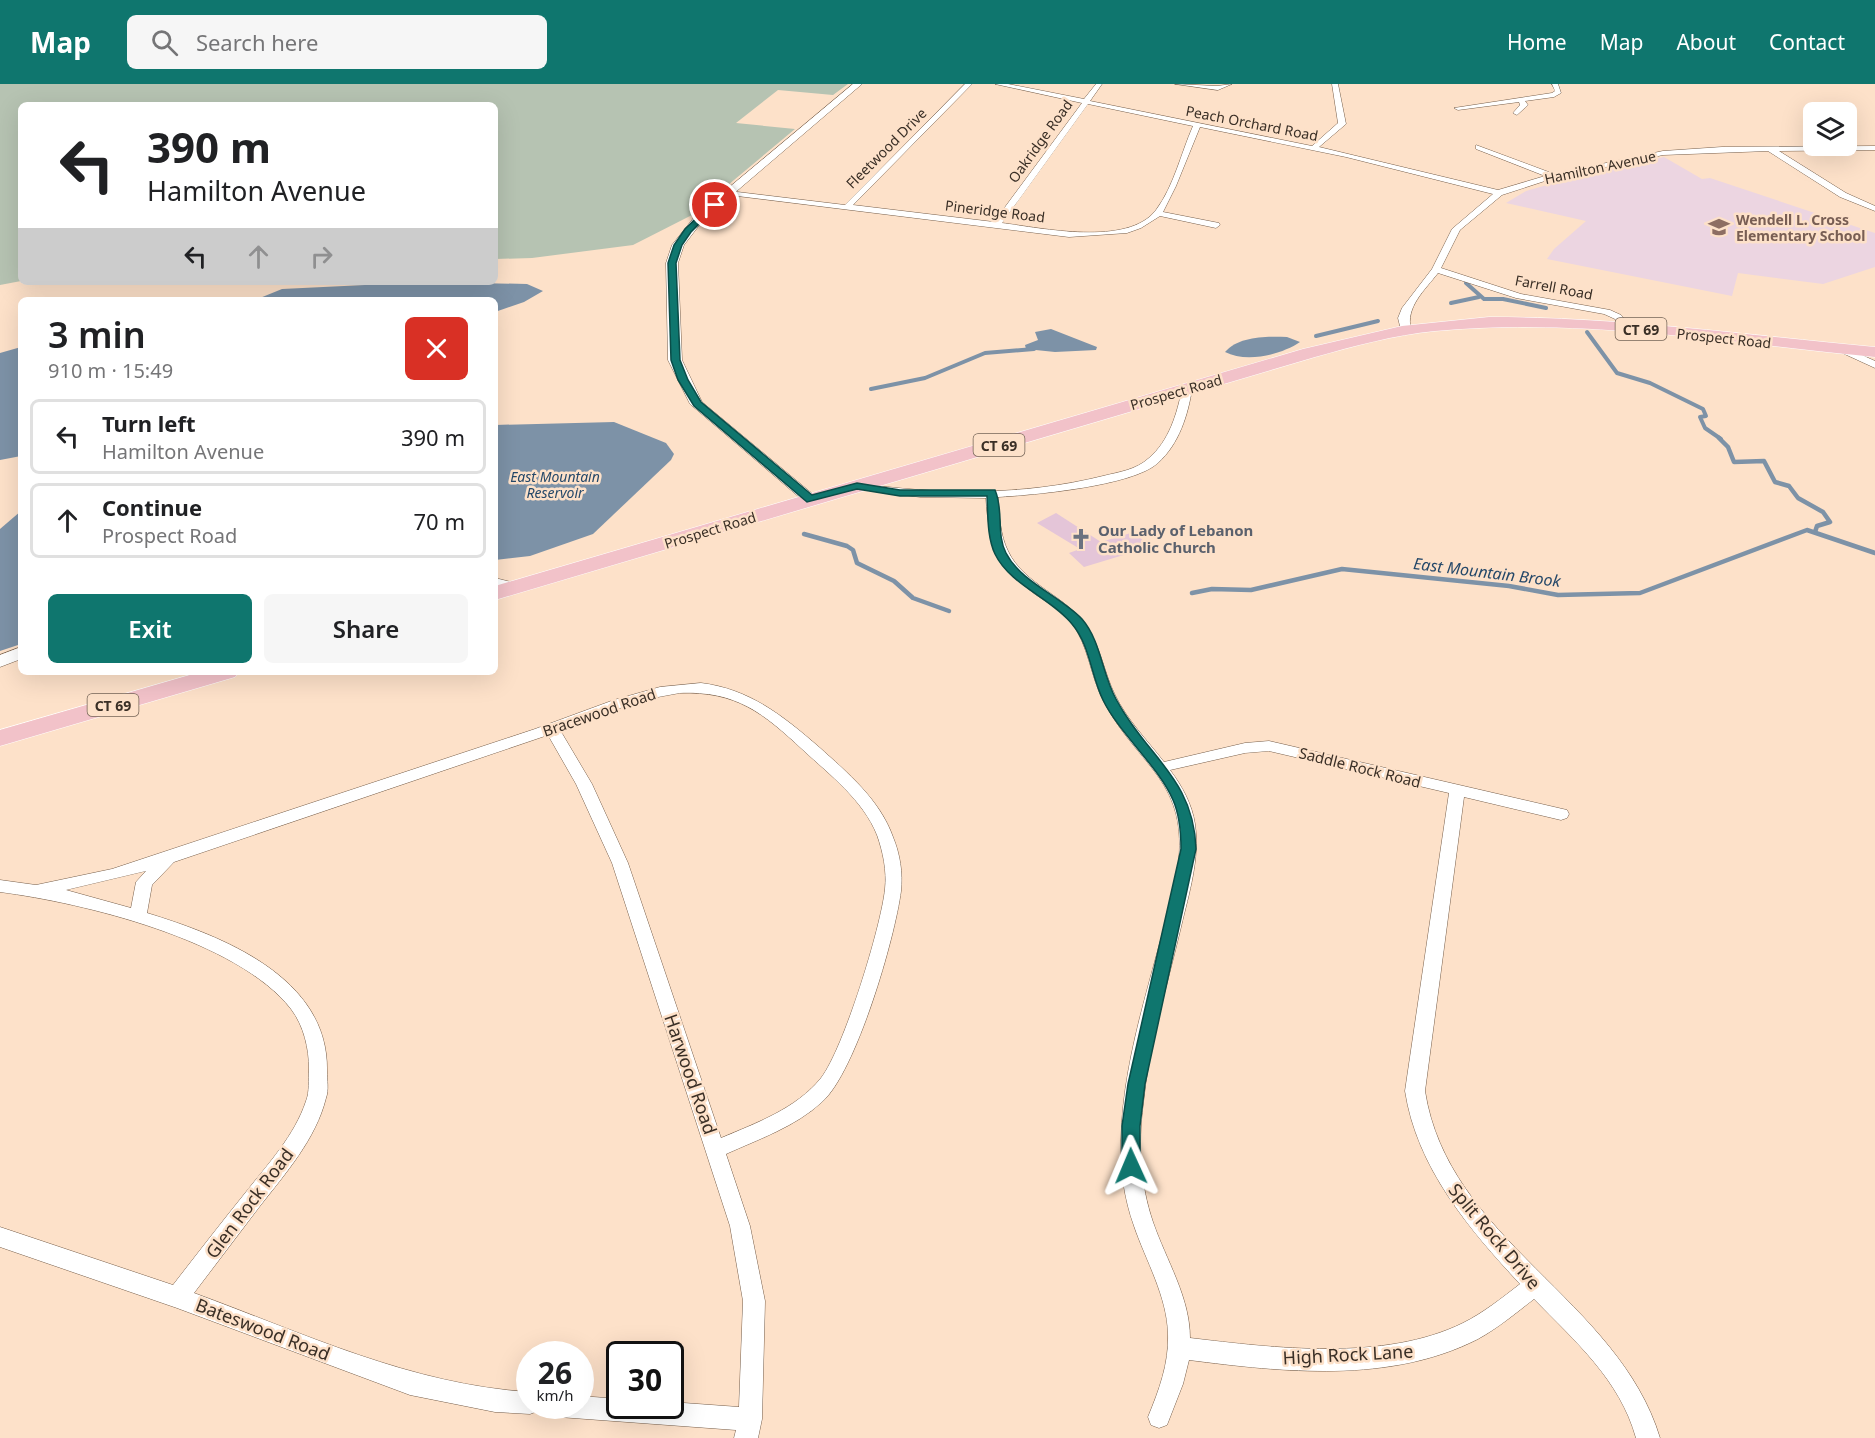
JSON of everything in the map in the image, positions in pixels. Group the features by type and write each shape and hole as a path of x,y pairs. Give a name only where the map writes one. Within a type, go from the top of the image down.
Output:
{"main road":[{"name":"Prospect Road","path":"501,588 1361,339 1406,330 1507,322 1626,328 1875,352"},
{"name":"CT 69","path":"0,738 217,675"}],"street":[{"path":"810,499 697,404 675,360 672,263 678,245 688,231 729,193 858,84"},
{"name":"Fleetwood Drive","path":"848,206 969,84"},
{"name":"Peach Orchard Road","path":"998,84 1313,148 1499,193"},
{"name":"Oakridge Road","path":"997,224 1098,84"},
{"path":"1178,84 1218,88 1229,84"},
{"path":"1313,148 1342,124 1335,84"},
{"path":"1458,108 1557,94 1559,91 1555,84"},
{"path":"1517,113 1524,105 1521,100"},
{"path":"1197,126 1158,213 1216,225"},
{"path":"1479,147 1554,176"},
{"path":"1768,148 1843,195 1875,209"},
{"name":"Hamilton Avenue","path":"1406,330 1403,318 1407,308 1436,269 1456,229 1499,193 1554,176 1662,153 1768,148 1875,148"},
{"name":"Pineridge Road","path":"729,193 1069,234 1106,233 1136,227 1158,213"},
{"name":"Farrell Road","path":"1436,269 1519,296 1608,312 1618,317 1626,328"},
{"path":"1842,349 1875,365"},
{"path":"857,486 900,493 992,493 1054,489 1096,482 1145,468 1160,454 1174,431 1184,408 1187,389"},
{"path":"992,493 995,537 1001,555 1018,574 1062,606 1079,624 1090,643 1110,702 1159,768 1182,805 1188,825 1188,849 1138,1080 1131,1126 1131,1166 1139,1211 1176,1316 1180,1348 1171,1389 1159,1417"},
{"path":"0,661 18,654"},
{"name":"Bracewood Road","path":"38,890 112,875 172,856 552,729 628,700 665,691 702,688 729,693 755,705 785,725 861,797 879,821 889,852 893,890 877,951 844,1050 830,1082 796,1113 716,1149"},
{"name":"Harwood Road","path":"552,729 584,784 620,863 740,1226 754,1301 748,1428"},
{"name":"Saddle Rock Road","path":"1159,768 1245,748 1269,746 1561,814"},
{"name":"Split Rock Drive","path":"1457,790 1415,1091 1423,1129 1446,1178 1471,1214 1600,1351 1628,1391 1648,1438"},
{"name":"Bracewood Road","path":"138,915 144,882 172,856"},
{"name":"Glen Rock Road","path":"0,886 38,890 138,915 216,947 261,972 296,1002 309,1025 320,1058 316,1100 287,1156 177,1298"},
{"name":"Bateswood Road","path":"0,1237 177,1298 410,1384 495,1401 516,1402"},
{"name":"High Rock Lane","path":"1180,1348 1257,1358 1342,1358 1420,1351 1468,1332 1536,1285"},
{"path":"594,1410 748,1428"}],"shaded area":[{"name":"Wendell L. Cross Elementary School","path":"1664,157 1702,179 1710,178 1875,233 1875,267 1823,284 1738,273 1732,296 1547,259 1554,249 1586,221 1506,203 1526,191"}],"green space":[{"path":"0,84 848,84 833,95 778,90 736,123 795,129 692,215 633,245 532,258 498,259 498,102 18,102 18,282 0,285"}],"water":[{"path":"498,283 527,284 543,291 524,302 498,311 498,297 262,297 282,289 365,285"},
{"path":"1051,329 1097,347 1096,350 1055,352 1026,349 1025,345 1038,340 1035,332"},
{"path":"1287,337 1300,342 1283,351 1263,356 1243,357 1225,352 1245,340"},
{"path":"18,348 18,457 0,460 0,353"},
{"name":"East Mountain Reservoir","path":"614,422 666,443 674,454 671,460 593,534 530,556 498,560 498,425"},
{"path":"18,514 18,645 0,651 0,529"}],"building":[{"name":"Our Lady of Lebanon Catholic Church","path":"1056,513 1101,542 1134,532 1150,547 1084,567 1069,553 1080,549 1037,523"}],"waterway":[{"path":"1466,283 1484,299 1503,299 1546,308"},
{"path":"1451,303 1479,297"},
{"path":"1316,336 1378,321"},
{"path":"1587,332 1617,373 1650,383 1703,409 1706,416 1700,417 1705,428 1721,439"},
{"path":"871,389 925,378 985,353 1034,349"},
{"path":"1719,438 1728,447 1734,462 1764,461 1775,482 1789,486 1798,498 1823,512 1830,522 1817,526 1815,532"},
{"name":"East Mountain Brook","path":"1192,593 1212,589 1251,590 1342,569 1509,586 1558,595 1640,593 1807,530 1875,553"},
{"path":"804,534 847,546 853,550 857,563 894,581 913,598 949,611"}],"place":[{"name":"Wendell L. Cross Elementary School","path":"1719,227"},
{"name":"Our Lady of Lebanon Catholic Church","path":"1081,539"}],"route":[{"path":"715,205 688,231 678,245 672,263 675,360 697,404 810,499 857,486 900,493 992,493 995,537 1001,555 1018,574 1062,606 1079,624 1090,643 1110,702 1169,781 1179,798 1188,825 1188,849 1178,904 1139,1072 1131,1126 1131,1166"}]}
